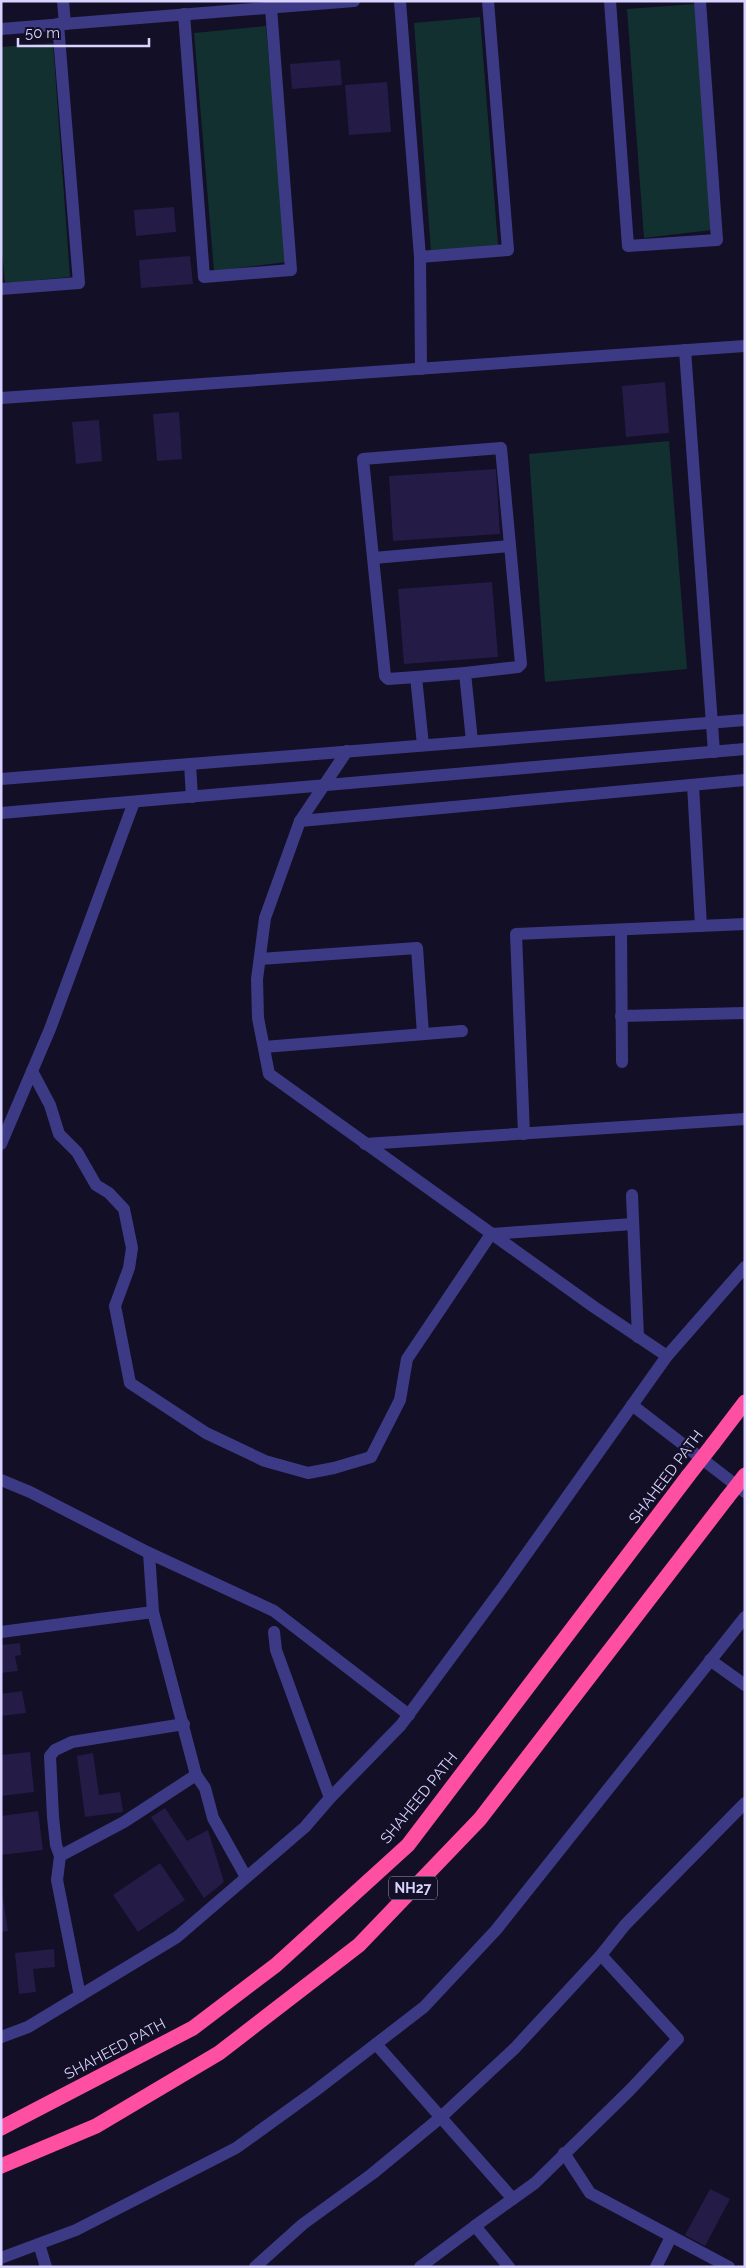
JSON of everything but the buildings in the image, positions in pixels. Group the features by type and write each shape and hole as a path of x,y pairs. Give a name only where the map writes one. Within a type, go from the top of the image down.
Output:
{"highway":[{"name":"SHAHEED PATH","path":"1,2128 193,2028 276,1965 408,1844 745,1402"},
{"name":"NH27","path":"1,2166 96,2126 219,2053 359,1944 480,1819 745,1475"}],"street":[{"path":"1,289 79,282 61,24 63,1"},
{"path":"1,29 354,1"},
{"path":"400,1 420,257 421,368"},
{"path":"420,257 508,250 488,1"},
{"path":"610,1 628,246 717,240 700,1"},
{"path":"184,14 204,277 224,276 292,270 272,8"},
{"path":"1,398 745,346"},
{"path":"685,350 714,752"},
{"path":"501,448 510,546 520,664 518,667 388,679 385,676 364,458 501,448"},
{"path":"374,558 510,546"},
{"path":"465,673 472,741"},
{"path":"416,677 423,745"},
{"path":"1,779 745,720"},
{"path":"1,813 745,749"},
{"path":"347,751 300,821 265,918 257,979 258,1018 269,1074 491,1234 667,1356"},
{"path":"190,764 192,797"},
{"path":"300,821 745,780"},
{"path":"693,785 701,926"},
{"path":"1,1144 50,1029 134,802"},
{"path":"524,1134 516,934 745,924"},
{"path":"620,930 622,1062"},
{"path":"260,959 417,948 423,1034"},
{"path":"621,1016 745,1012"},
{"path":"264,1047 462,1031"},
{"path":"32,1071 50,1105 60,1134 77,1152 96,1185 109,1193 124,1209 132,1248 129,1268 115,1306 130,1383 206,1433 265,1461 308,1472 334,1468 371,1457 400,1400 407,1359 491,1234"},
{"path":"365,1144 745,1119"},
{"path":"632,1195 638,1337"},
{"path":"491,1234 633,1224"},
{"path":"1,2038 28,2027 176,1937 305,1828 330,1798 401,1725 503,1587 667,1356 745,1266"},
{"path":"632,1405 745,1492"},
{"path":"1,1480 30,1492 149,1553 274,1611 408,1714"},
{"path":"149,1553 153,1612 196,1775 205,1788 213,1818 246,1877"},
{"path":"1,1632 153,1612"},
{"path":"1,2258 76,2230 236,2148 424,2007 496,1930 745,1617"},
{"path":"274,1632 276,1650 330,1798"},
{"path":"710,1660 745,1685"},
{"path":"80,1996 57,1880 60,1856 56,1845 50,1779 50,1756 55,1750 72,1742 184,1724"},
{"path":"60,1856 124,1822 196,1775"},
{"path":"255,2267 303,2224 372,2174 440,2118 515,2048 601,1955 625,1925 745,1803"},
{"path":"420,2267 535,2183 630,2090 678,2039 601,1955"},
{"path":"376,2044 513,2199"},
{"path":"564,2153 590,2194 729,2267"},
{"path":"475,2226 509,2267"},
{"path":"656,2267 672,2236"},
{"path":"39,2244 46,2267"}],"green space":[{"path":"696,4 712,230 644,238 627,9"},
{"path":"480,17 498,245 431,252 414,23"},
{"path":"266,26 286,262 214,271 194,33"},
{"path":"53,43 70,277 5,283 1,241 1,47"},
{"path":"669,441 687,669 545,682 529,454"}]}
